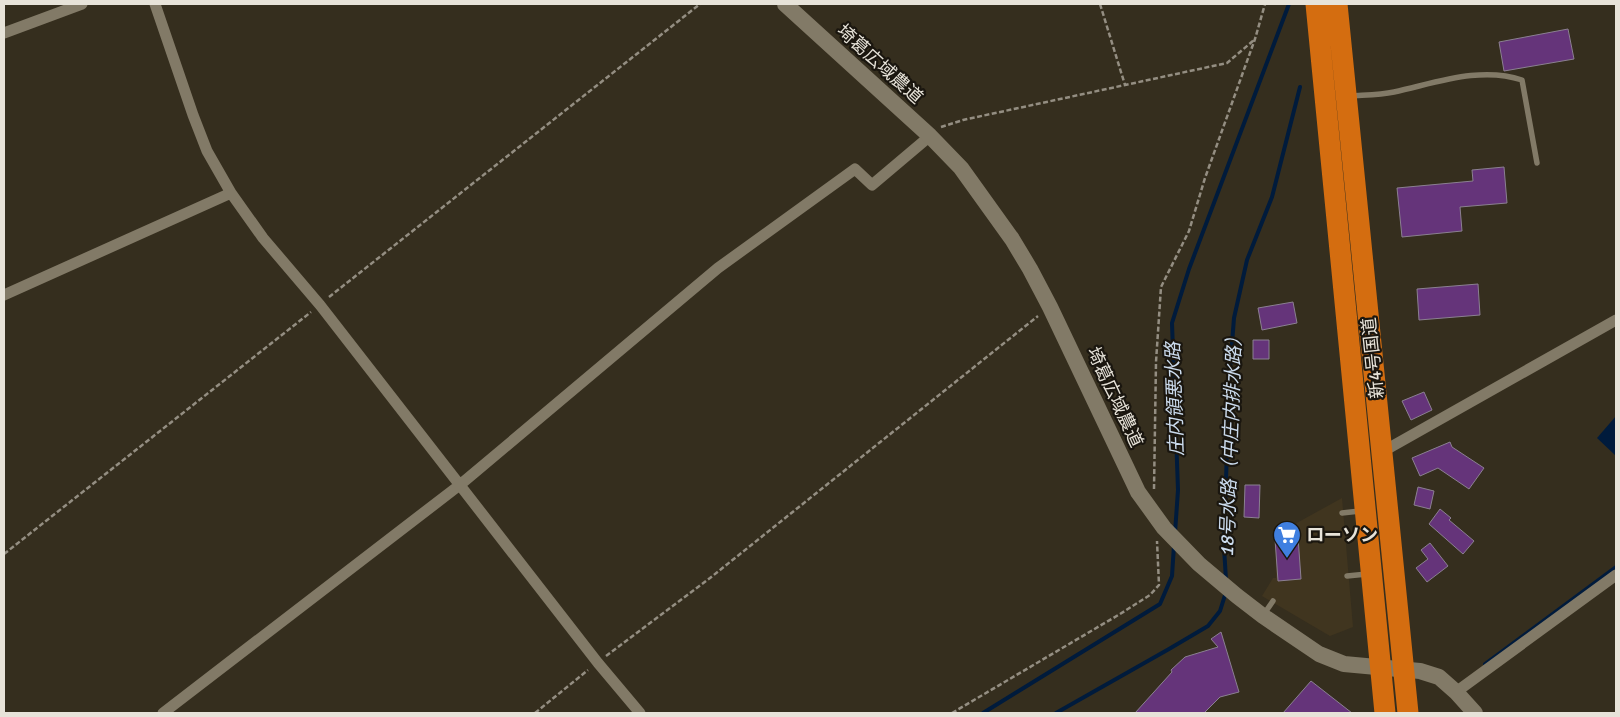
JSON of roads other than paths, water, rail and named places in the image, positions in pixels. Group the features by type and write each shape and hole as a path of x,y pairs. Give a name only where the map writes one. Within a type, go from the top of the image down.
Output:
{"highway":[{"name":"新4号国道","path":"1316,4 1385,713"},
{"name":"新4号国道","path":"1338,4 1408,713"}],"street":[{"path":"4,33 82,4"},
{"path":"155,4 203,142 231,193 263,238 320,305 461,484 598,663 640,713"},
{"name":"埼葛広域農道","path":"785,4 930,136 960,168 1012,239 1050,307 1145,504 1161,525 1181,546 1237,596 1319,654 1344,664 1420,671 1439,676 1475,713"},
{"path":"163,713 461,484 718,268 855,169 872,185 930,136"},
{"path":"4,295 231,193"},
{"path":"1382,452 1616,320"},
{"path":"1456,692 1616,575"}],"lane":[{"path":"1347,96 1391,92 1475,74 1512,77 1522,80 1537,163"},
{"path":"1342,513 1365,511"},
{"path":"1348,576 1372,574"},
{"path":"1263,616 1273,601"}],"water":[{"path":"1616,416 1616,456 1597,438"}],"waterway":[{"name":"庄内領悪水路","path":"1175,533 1178,490 1172,323 1189,269 1289,4"},
{"name":"18号水路（中庄内排水路）","path":"1226,580 1224,547 1229,382 1234,318 1247,260 1272,197 1300,87"},
{"name":"庄内領悪水路","path":"983,713 1160,604 1172,576 1174,545"},
{"path":"1485,664 1616,567"},
{"name":"18号水路（中庄内排水路）","path":"1056,713 1208,626 1220,611 1226,592"}],"place":[{"name":"ローソン","path":"1287,559"}]}
